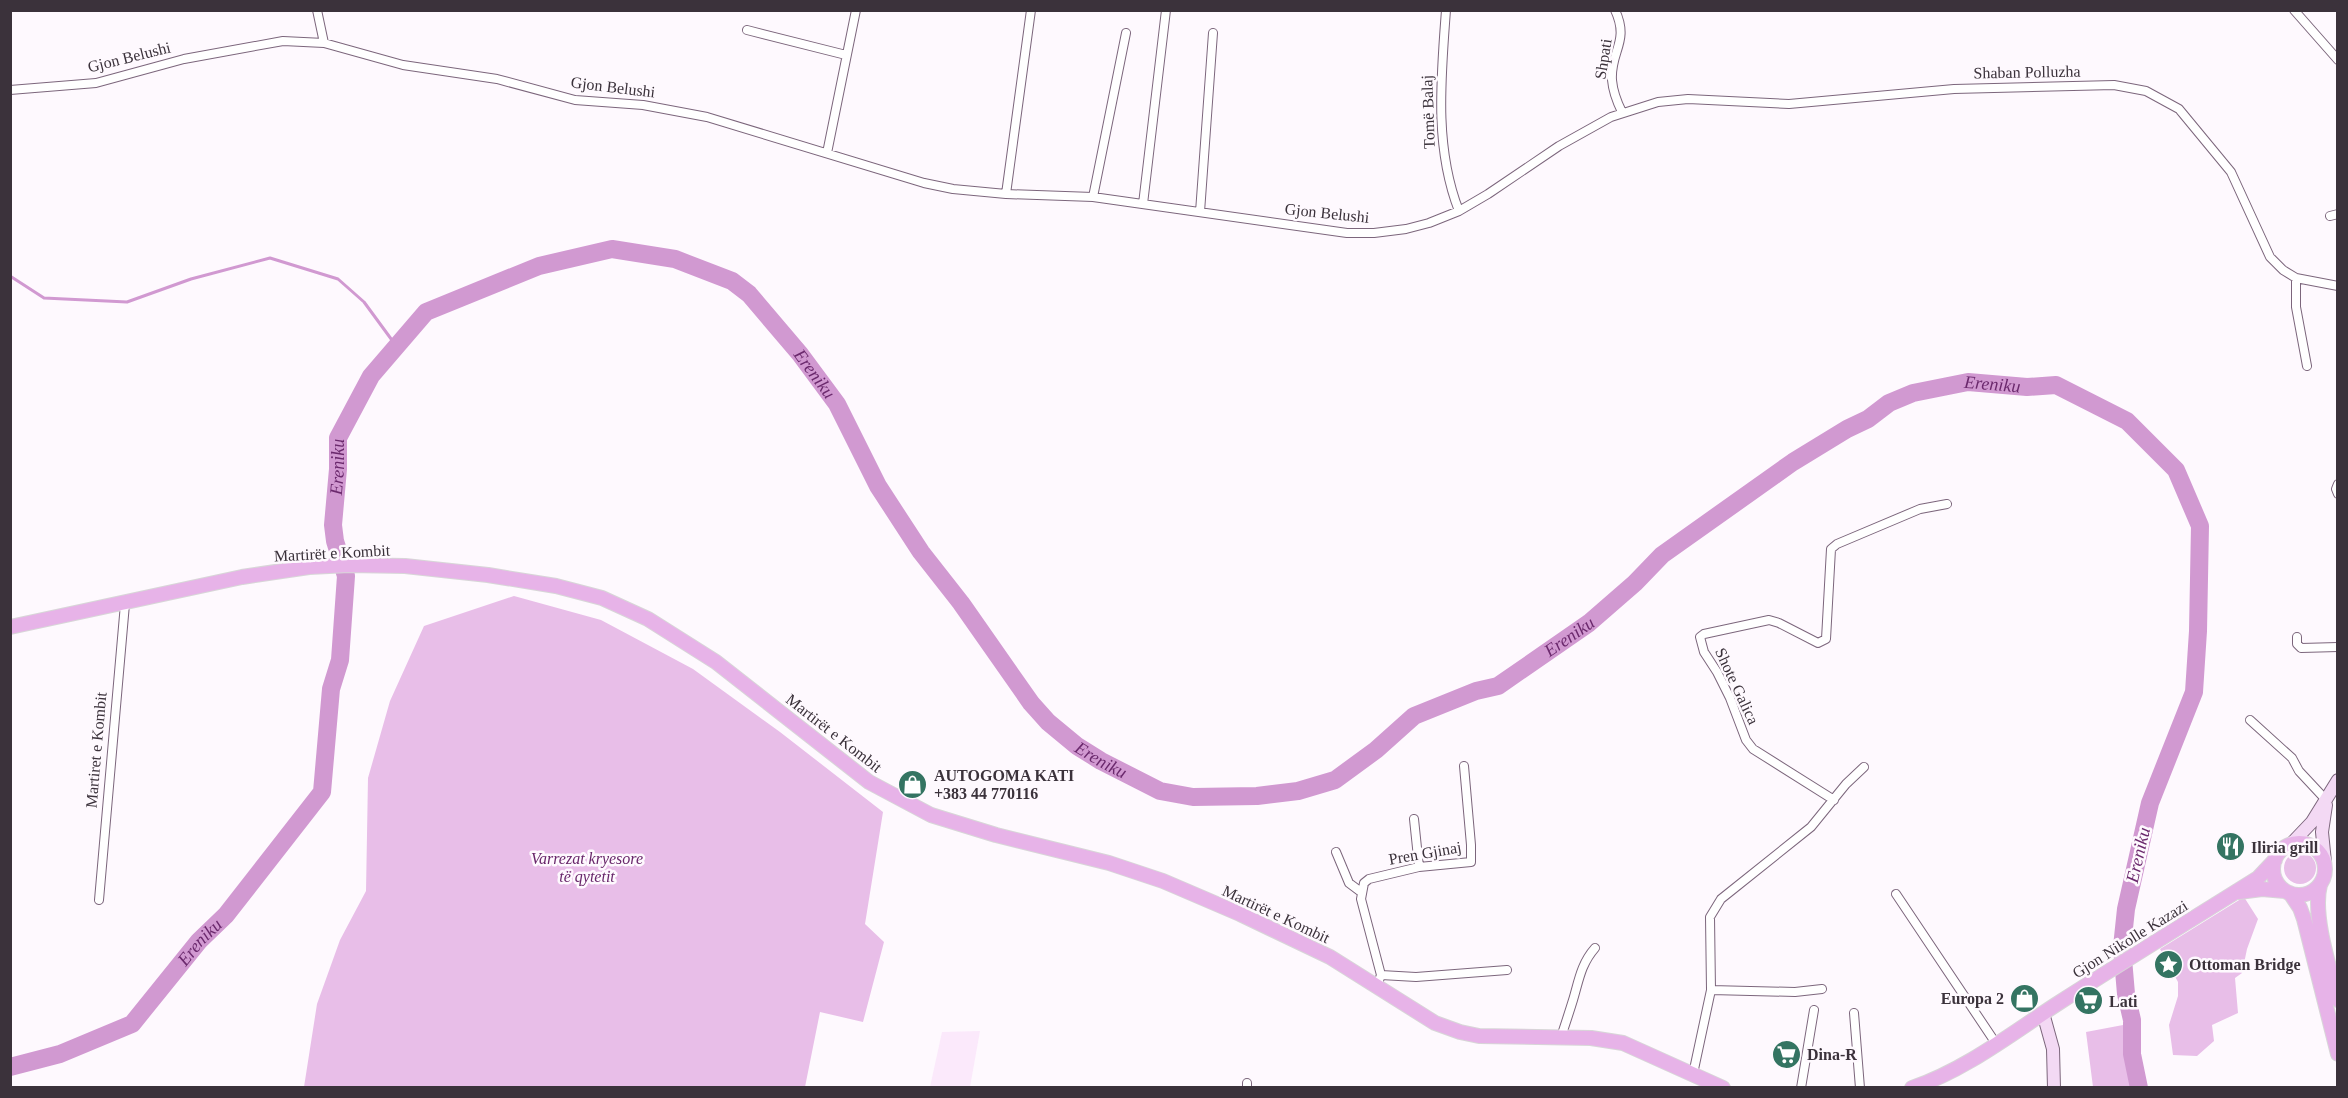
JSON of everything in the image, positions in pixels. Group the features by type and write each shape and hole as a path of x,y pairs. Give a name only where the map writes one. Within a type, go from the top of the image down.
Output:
{"main road":[{"name":"Martirët e Kombit","path":"10,627 270,572 349,565 405,566 488,575 556,586 602,598 648,619 716,662 869,782 931,815 996,835 1109,863 1164,881 1240,914 1379,981 1435,1023 1460,1032 1479,1036 1591,1038 1623,1043 1723,1088"},
{"path":"2337,999 2318,916 2317,895 2326,870 2325,862 2316,848 2301,842 2292,843 2285,847 2275,860 2274,877 2300,908 2304,919 2337,1054"},
{"name":"Gjon Nikolle Kazazi","path":"2043,1013 2264,874 2275,860"},
{"path":"2233,894 2262,890 2306,894 2320,885"},
{"path":"1912,1088 1997,1045 2043,1013"}],"street":[{"path":"317,10 324,43"},
{"path":"827,153 856,10"},
{"path":"1006,194 1031,10"},
{"path":"1143,204 1166,10"},
{"name":"Tomë Balaj","path":"1446,10 1441,79 1442,140 1452,192 1460,211"},
{"name":"Shpati","path":"1615,10 1621,22 1622,35 1612,78 1614,96 1622,112"},
{"path":"2294,10 2337,60"},
{"path":"747,30 846,55"},
{"path":"1093,196 1126,33"},
{"path":"1200,212 1213,33"},
{"name":"Gjon Belushi","path":"10,90 96,83 184,59 283,41 324,43 403,65 497,79 575,100 643,105 706,117 924,183 953,189 1006,194 1093,196 1347,233 1374,233 1406,228 1429,223 1460,211 1559,147 1622,112"},
{"name":"Shaban Polluzha","path":"1622,112 1658,102 1688,99 1789,104 1954,89 2114,85 2146,92 2179,109 2231,172 2270,257 2283,270 2296,278 2337,286"},
{"path":"2296,278 2296,307 2307,366"},
{"path":"2337,484 2337,494"},
{"name":"Shote Galica","path":"1834,800 1753,749 1746,740 1718,672 1704,652 1700,637 1704,634 1770,620 1818,643 1823,642 1826,639 1831,549 1920,509 1947,504"},
{"name":"Martiret e Kombit","path":"99,900 125,603"},
{"path":"2297,637 2297,644 2301,648 2337,647"},
{"path":"2250,720 2292,758 2299,771 2326,801 2322,832 2325,862"},
{"name":"Pren Gjinaj","path":"1361,892 1364,883 1370,879 1419,867 1471,862 1464,766"},
{"path":"1693,1074 1711,990 1710,917 1721,899 1811,827 1846,784 1864,767"},
{"path":"2292,843 2307,828 2326,801 2337,780"},
{"path":"1414,819 1419,867"},
{"path":"1336,852 1348,883 1361,892 1379,981 1507,970"},
{"path":"1896,894 1997,1045"},
{"path":"1561,1037 1585,960 1595,948"},
{"path":"1711,990 1795,992 1822,989"},
{"path":"1801,1088 1814,1010"},
{"path":"1854,1013 1860,1088"},
{"path":"2043,1013 2053,1049 2055,1088"}],"shaded area":[{"path":"980,1031 970,1087 930,1087 942,1032"}],"green space":[{"name":"Varrezat kryesore të qytetit","path":"514,596 601,620 693,669 780,732 883,812 865,924 884,942 863,1022 820,1012 805,1087 304,1087 317,1004 340,940 366,891 368,778 390,701 424,626"},
{"path":"2300,852 2311,857 2316,868 2311,879 2300,884 2289,879 2284,868 2289,857"},
{"path":"2244,897 2258,919 2247,949 2242,973 2235,978 2238,1013 2212,1025 2214,1041 2197,1056 2173,1055 2169,1025 2178,996 2178,982 2160,949"},
{"path":"2123,1025 2142,1084 2130,1087 2093,1087 2086,1032"}],"waterway":[{"name":"Ereniku","path":"10,1067 60,1054 132,1024 199,941 226,915 322,792 331,689 340,660 346,576 335,541 333,525 338,438 371,376 426,312 539,266 612,249 675,259 732,281 749,294 800,354 837,404 878,486 921,552 961,603 1031,703 1048,722 1077,746 1101,761 1160,791 1193,797 1257,796 1298,791 1335,780 1376,750 1414,716 1476,691 1498,686 1589,623 1635,583 1662,555 1793,462 1868,419 1889,403 1913,393 1968,382 2027,387 2056,385 2127,421 2176,470 2200,526 2194,692 2150,803 2126,909 2122,947 2126,994 2132,1020 2132,1054 2139,1088"},
{"path":"10,276 44,298 127,302 191,279 270,258 338,279 364,302 397,347"}],"place":[{"name":"AUTOGOMA KATI +383 44 770116","path":"913,784"},
{"name":"Iliria grill","path":"2230,847"},
{"name":"Ottoman Bridge","path":"2168,964"},
{"name":"Europa 2","path":"2025,998"},
{"name":"Lati","path":"2088,1001"},
{"name":"Dina-R","path":"1786,1054"}]}
